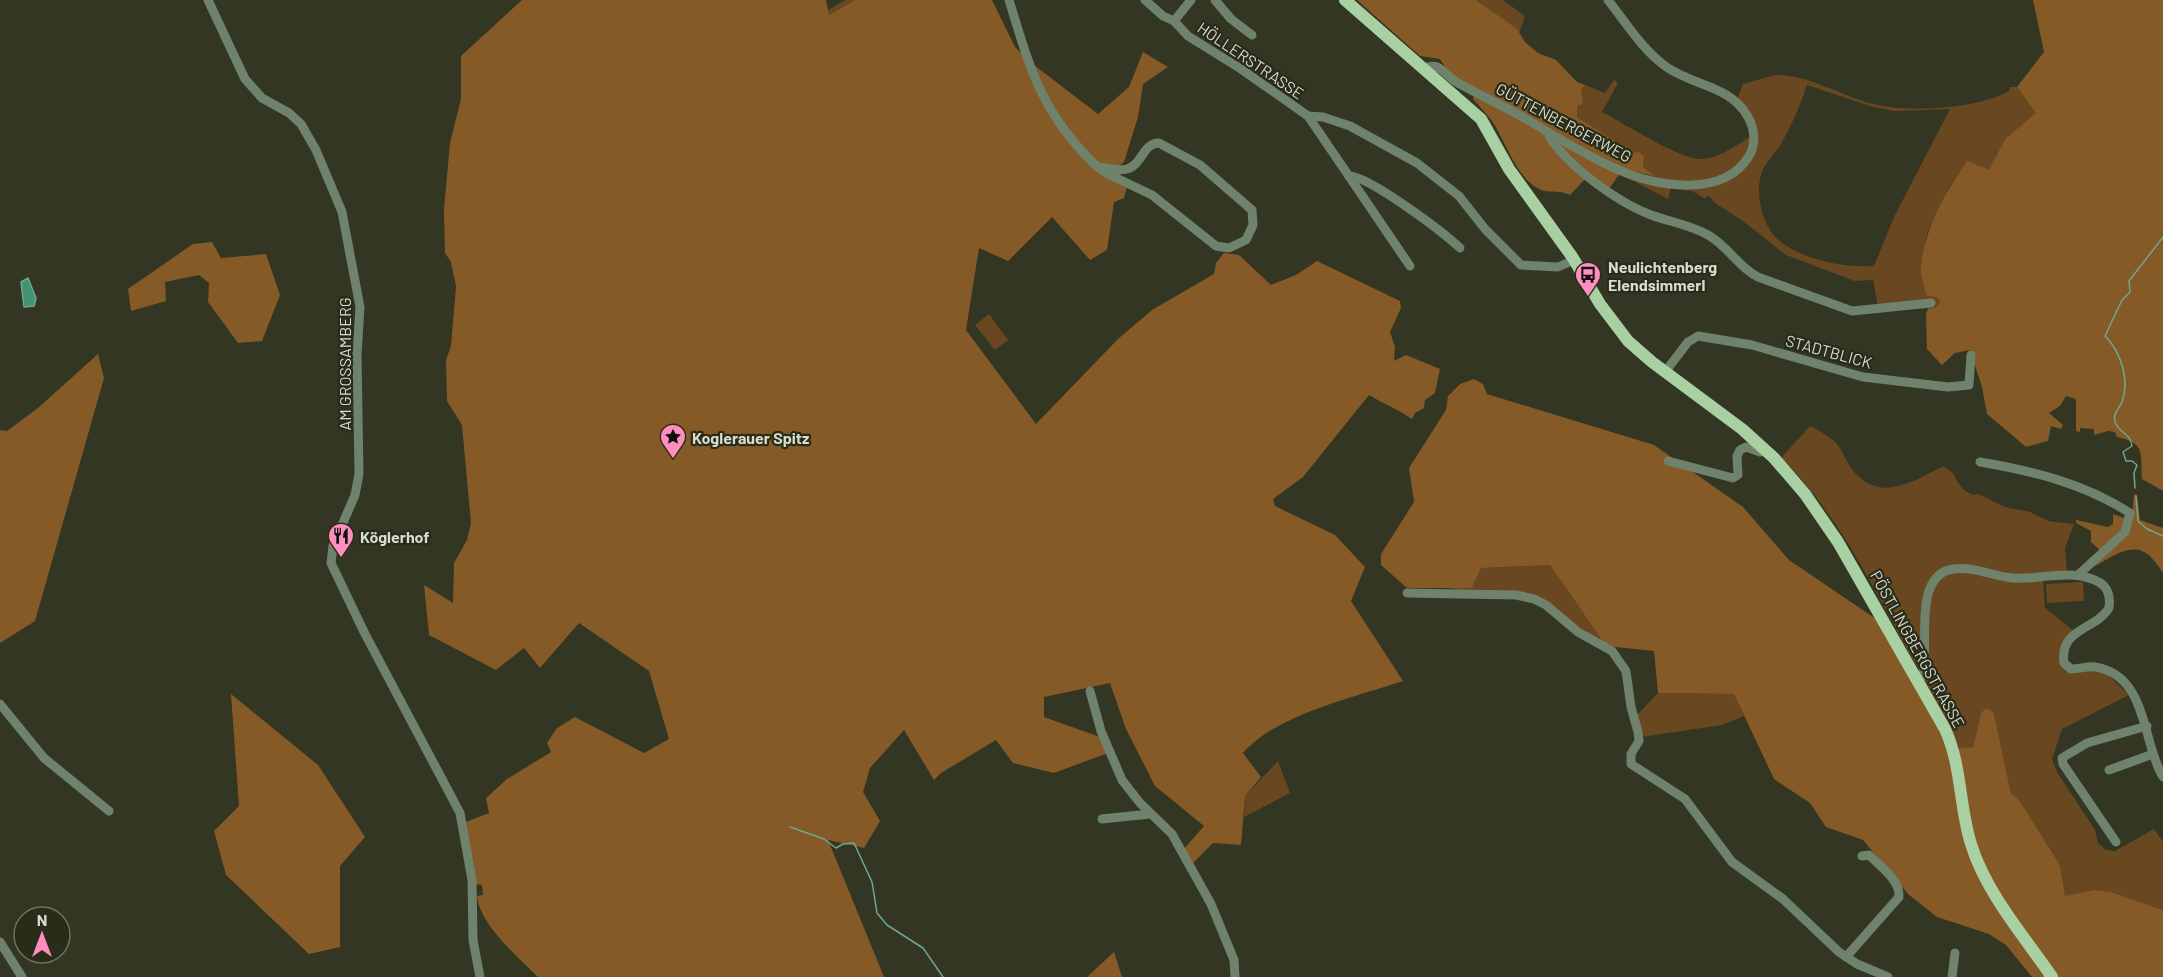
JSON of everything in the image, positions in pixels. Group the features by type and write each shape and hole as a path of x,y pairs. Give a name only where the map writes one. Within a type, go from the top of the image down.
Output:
{"main road":[{"name":"PÖSTLINGBERGSTRASSE","path":"1345,0 1481,119 1509,169 1574,260 1600,304 1623,335 1766,450 1805,494 1829,527 1953,748 1966,824 1976,859 1988,883 2052,977"}],"street":[{"name":"AM GROSSAMBERG","path":"208,0 245,79 262,98 289,113 301,124 316,150 342,212 360,307 357,355 359,474 355,495 336,537 331,563 340,585 460,813 472,880 473,940 480,977"},
{"path":"1009,0 1040,94 1077,146 1098,167 1152,195 1219,247 1240,244 1252,230 1254,219 1249,207 1200,165 1159,143 1150,145 1131,168 1121,170 1098,167"},
{"path":"1145,0 1163,16 1174,21"},
{"name":"HÖLLERSTRASSE","path":"1191,0 1174,21 1188,36 1241,69 1308,116 1323,117 1342,123 1417,163 1459,196 1500,245 1521,265 1558,267 1574,260"},
{"path":"1215,0 1231,19 1252,34"},
{"name":"GÜTTENBERGERWEG","path":"1424,69 1430,66 1437,67 1457,83 1623,172 1642,179 1680,185 1708,183 1724,177 1743,164 1751,153 1753,129 1739,104 1722,92 1664,65 1644,45 1608,0"},
{"path":"1308,116 1410,266"},
{"path":"1549,133 1560,149 1606,190 1644,212 1709,235 1758,277 1852,311 1931,303"},
{"path":"1349,176 1358,178 1392,198 1438,229 1460,248"},
{"name":"STADTBLICK","path":"1666,371 1691,339 1706,336 1752,345 1863,377 1960,388 1969,385 1971,355"},
{"path":"1668,461 1733,478 1738,475 1737,456 1740,450 1746,447 1760,452 1766,450"},
{"path":"1980,462 2024,470 2071,484 2096,494 2130,513 2125,532 2078,575"},
{"path":"1918,682 1924,673 1924,635 1929,594 1934,580 1941,573 1959,569 2012,578 2078,575 2103,583 2110,606 2105,614 2070,638 2064,650 2065,665 2071,669 2096,667 2114,676 2136,700 2147,726 2153,754 2163,777"},
{"path":"1407,593 1516,595 1534,599 1546,605 1578,632 1612,651 1621,660 1626,671 1639,737 1631,754 1631,764 1685,799 1732,862 1783,899 1846,957 1888,977"},
{"path":"1090,691 1101,731 1122,780 1150,814 1170,830 1206,894 1234,960 1235,977"},
{"path":"0,704 44,758 109,811"},
{"path":"2116,842 2062,758 2087,743 2147,726"},
{"path":"2109,770 2153,754"},
{"path":"1102,819 1150,814"},
{"path":"1846,957 1899,897 1898,888 1886,872 1869,855 1862,855"},
{"path":"0,942 22,977"},
{"path":"1952,977 1955,953"}],"shaded area":[{"path":"522,0 826,0 829,15 855,0 992,0 1015,47 1030,62 1098,114 1129,87 1143,52 1168,67 1143,84 1138,117 1124,162 1119,166 1108,164 1101,175 1127,186 1124,198 1114,202 1107,250 1090,260 1052,217 1008,261 979,248 966,330 1036,424 1118,339 1152,310 1214,274 1216,263 1224,253 1239,255 1271,285 1296,275 1317,261 1400,301 1401,308 1390,332 1395,347 1394,361 1406,355 1440,369 1435,393 1425,400 1424,408 1415,413 1412,419 1369,395 1303,477 1273,499 1275,506 1335,535 1365,567 1351,601 1403,681 1317,709 1275,728 1257,740 1243,753 1261,777 1245,796 1241,845 1213,843 1191,865 1183,850 1204,826 1155,786 1126,729 1110,683 1044,697 1044,717 1100,737 1108,753 1054,773 1013,763 996,740 941,773 934,780 904,730 870,768 863,792 880,821 864,848 828,840 884,977 538,977 501,940 485,918 477,896 483,895 482,885 476,884 466,822 489,813 486,798 507,779 551,752 547,743 557,728 575,717 644,753 669,739 649,671 579,623 540,668 524,648 496,670 429,635 424,585 453,603 454,563 467,540 471,523 462,425 447,401 446,360 451,346 456,286 451,262 445,253 444,209 450,143 461,99 461,56"},
{"path":"845,0 855,0 829,15 828,10"},
{"path":"1357,0 1476,0 1517,29 1525,42 1538,53 1556,60 1577,82 1585,85 1581,90 1583,103 1578,106 1577,117 1634,153 1639,152 1644,157 1643,167 1654,176 1623,169 1609,189 1587,177 1570,195 1539,189 1517,167 1492,121 1473,99 1474,93 1450,74 1440,59 1420,56"},
{"path":"1476,0 1503,0 1525,16 1519,33"},
{"path":"2033,0 2163,0 2163,491 2142,479 2140,451 2133,443 2117,437 2115,432 2108,431 2094,435 2094,429 2080,428 2080,432 2076,431 2076,399 2066,396 2060,406 2049,413 2063,425 2061,429 2051,426 2048,441 2026,447 1987,414 1982,387 1970,350 1955,353 1942,365 1927,349 1926,314 1928,309 1936,307 1940,302 1937,297 1927,296 1921,268 1926,239 1937,212 1967,161 1989,170 2005,139 2036,113 2017,87 2044,52"},
{"path":"1775,75 1787,76 1800,78 1873,104 1923,109 1979,102 2009,91 2010,87 2017,87 2037,113 2005,139 1989,171 1967,162 1951,184 1927,234 1921,269 1940,302 1936,307 1928,309 1925,301 1878,308 1873,280 1855,281 1786,255 1743,221 1715,203 1709,196 1704,198 1692,191 1671,188 1668,199 1620,174 1651,178 1634,153 1577,117 1581,90 1585,85 1605,93 1614,80 1618,83 1602,112 1681,154 1693,158 1710,158 1732,148 1757,132 1737,100 1743,84","holes":["1807,85 1870,106 1894,111 1950,109 1894,217 1874,266 1850,266 1825,262 1801,254 1781,242 1769,229 1760,202 1761,175 1792,123"]},
{"path":"212,242 221,258 266,254 280,295 262,341 238,343 208,302 209,283 199,275 165,282 166,301 131,311 128,289 193,244"},
{"path":"28,278 36,298 34,306 24,307 21,282"},
{"path":"989,314 1008,340 995,350 975,325"},
{"path":"98,354 104,378 35,621 0,643 0,430 7,431 38,408"},
{"path":"1474,379 1483,384 1487,394 1654,445 1743,507 1789,560 1876,619 1940,730 1948,750 1973,747 1981,713 1985,709 1990,710 1994,714 2011,793 2020,801 2060,865 2065,896 2095,890 2111,892 2163,910 2163,977 2032,977 2006,945 1989,934 1937,917 1908,894 1863,840 1826,827 1810,803 1774,779 1734,694 1658,693 1654,651 1606,646 1550,565 1481,568 1472,588 1407,588 1381,565 1381,554 1414,502 1409,468 1446,410 1448,396 1460,384"},
{"path":"1810,426 1834,441 1854,472 1864,481 1875,486 1886,488 1909,483 1943,466 1954,474 1964,490 1973,495 1978,494 2005,507 2030,512 2048,521 2074,524 2065,548 2067,572 2020,576 1973,567 1935,574 1920,672 1841,532 1803,481 1781,458"},
{"path":"2134,494 2137,495 2140,520 2163,528 2163,573 2152,558 2140,550 2127,550 2092,566 2101,551 2091,542 2091,531 2076,523 2076,520 2108,527 2113,524 2113,514 2132,521"},
{"path":"1550,565 1606,646 1546,603 1447,588 1472,588 1481,568"},
{"path":"1952,571 2043,580 2045,608 2074,631 2062,662 2107,674 2129,695 2062,729 2052,759 2057,772 2095,830 2098,843 2106,850 2115,851 2154,829 2163,842 2163,910 2111,892 2095,890 2065,897 2060,865 2020,801 2011,793 1994,714 1981,713 1973,747 1956,750 1925,686 1929,608 1936,581"},
{"path":"2083,582 2084,601 2047,603 2046,584"},
{"path":"1658,693 1734,694 1744,716 1722,725 1641,737 1636,716"},
{"path":"231,694 318,765 365,837 340,866 340,947 309,954 226,875 214,831 239,806"},
{"path":"1278,761 1290,793 1244,817 1245,796"},
{"path":"1114,952 1122,977 1087,977"}],"waterway":[{"path":"2135,488 2134,473 2137,465 2132,461 2126,461 2123,452 2132,446 2131,442 2118,427 2114,418 2124,394 2123,367 2116,350 2105,336 2122,300 2130,292 2129,281 2163,237"},
{"path":"2136,496 2138,521 2147,529 2163,536"},
{"path":"790,827 824,839 836,848 843,844 854,843 872,882 877,913 887,925 923,948 943,977"}],"place":[{"name":"Neulichtenberg Elendsimmerl","path":"1588,298"},
{"name":"Koglerauer Spitz","path":"673,460"},
{"name":"Köglerhof","path":"341,559"}]}
